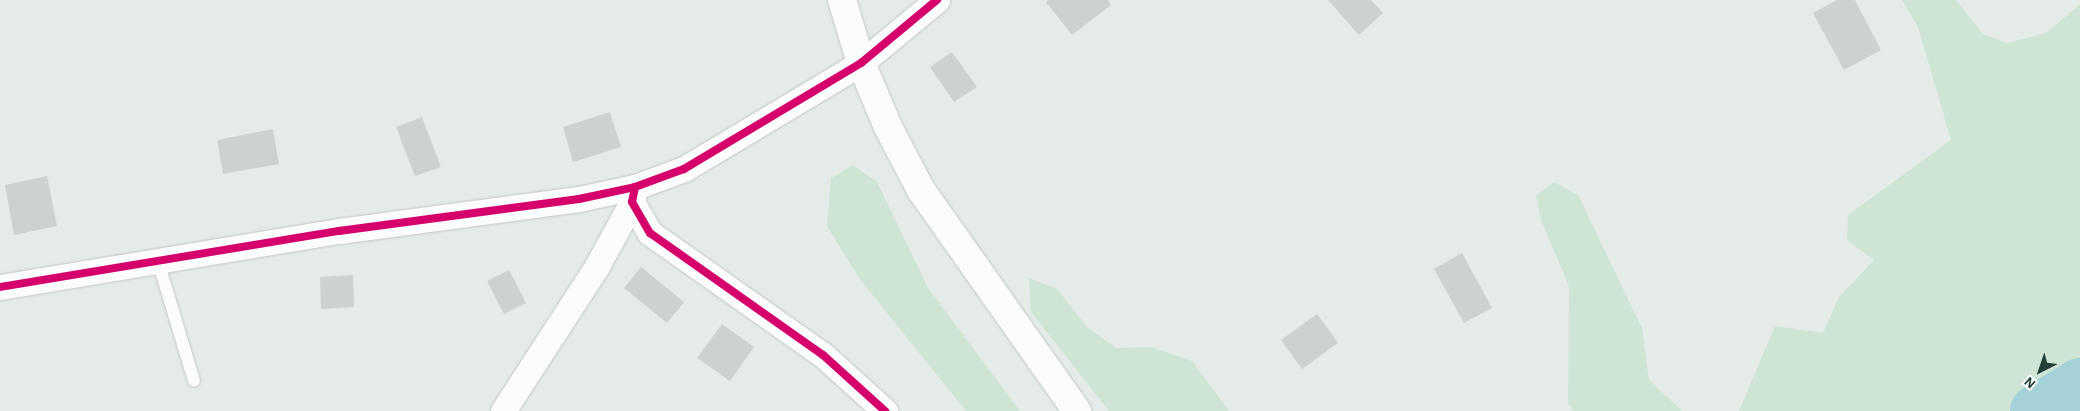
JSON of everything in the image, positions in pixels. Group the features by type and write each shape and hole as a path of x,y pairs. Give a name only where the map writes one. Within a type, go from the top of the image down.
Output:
{"main road":[{"path":"842,0 861,63 888,128 921,190 1077,411"}],"street":[{"path":"0,287 339,231 579,199 633,194 684,169 861,63 937,0"},
{"path":"503,411 597,266 633,194"},
{"path":"633,194 650,233 823,354 885,411"}],"lane":[{"path":"158,261 194,381"}],"green space":[{"path":"1902,0 1956,0 1983,34 2007,43 2046,33 2080,4 2080,411 1739,411 1775,326 1823,333 1839,297 1874,260 1847,240 1848,215 1951,140 1918,27"},
{"path":"853,165 877,182 928,288 1020,411 966,411 859,278 827,226 831,178"},
{"path":"1554,182 1578,195 1642,328 1649,380 1682,411 1573,411 1568,403 1569,286 1541,220 1536,196"},
{"path":"1029,278 1057,289 1087,327 1116,348 1151,347 1192,361 1229,411 1109,411 1031,312"}],"building":[{"path":"1049,0 1108,0 1111,5 1072,35 1046,2"},
{"path":"1328,0 1371,0 1383,13 1359,35"},
{"path":"1837,0 1855,0 1881,50 1844,70 1813,13"},
{"path":"952,52 977,87 954,102 930,67"},
{"path":"610,112 621,147 573,162 563,127"},
{"path":"422,117 441,167 415,176 396,127"},
{"path":"273,129 279,164 223,174 217,140"},
{"path":"47,176 57,226 14,235 5,185"},
{"path":"1462,253 1492,308 1464,323 1434,269"},
{"path":"641,267 684,302 667,323 624,288"},
{"path":"509,270 526,303 504,314 487,281"},
{"path":"353,275 354,307 321,309 320,277"},
{"path":"1317,314 1338,343 1302,369 1281,340"},
{"path":"722,324 754,347 730,381 697,358"}],"waterway":[{"path":"2036,411 2080,384"}],"cycle path":[{"path":"0,287 339,231 579,199 635,187 684,169 861,63 937,0"},
{"path":"635,187 632,202 650,233 823,355 885,411"}]}
